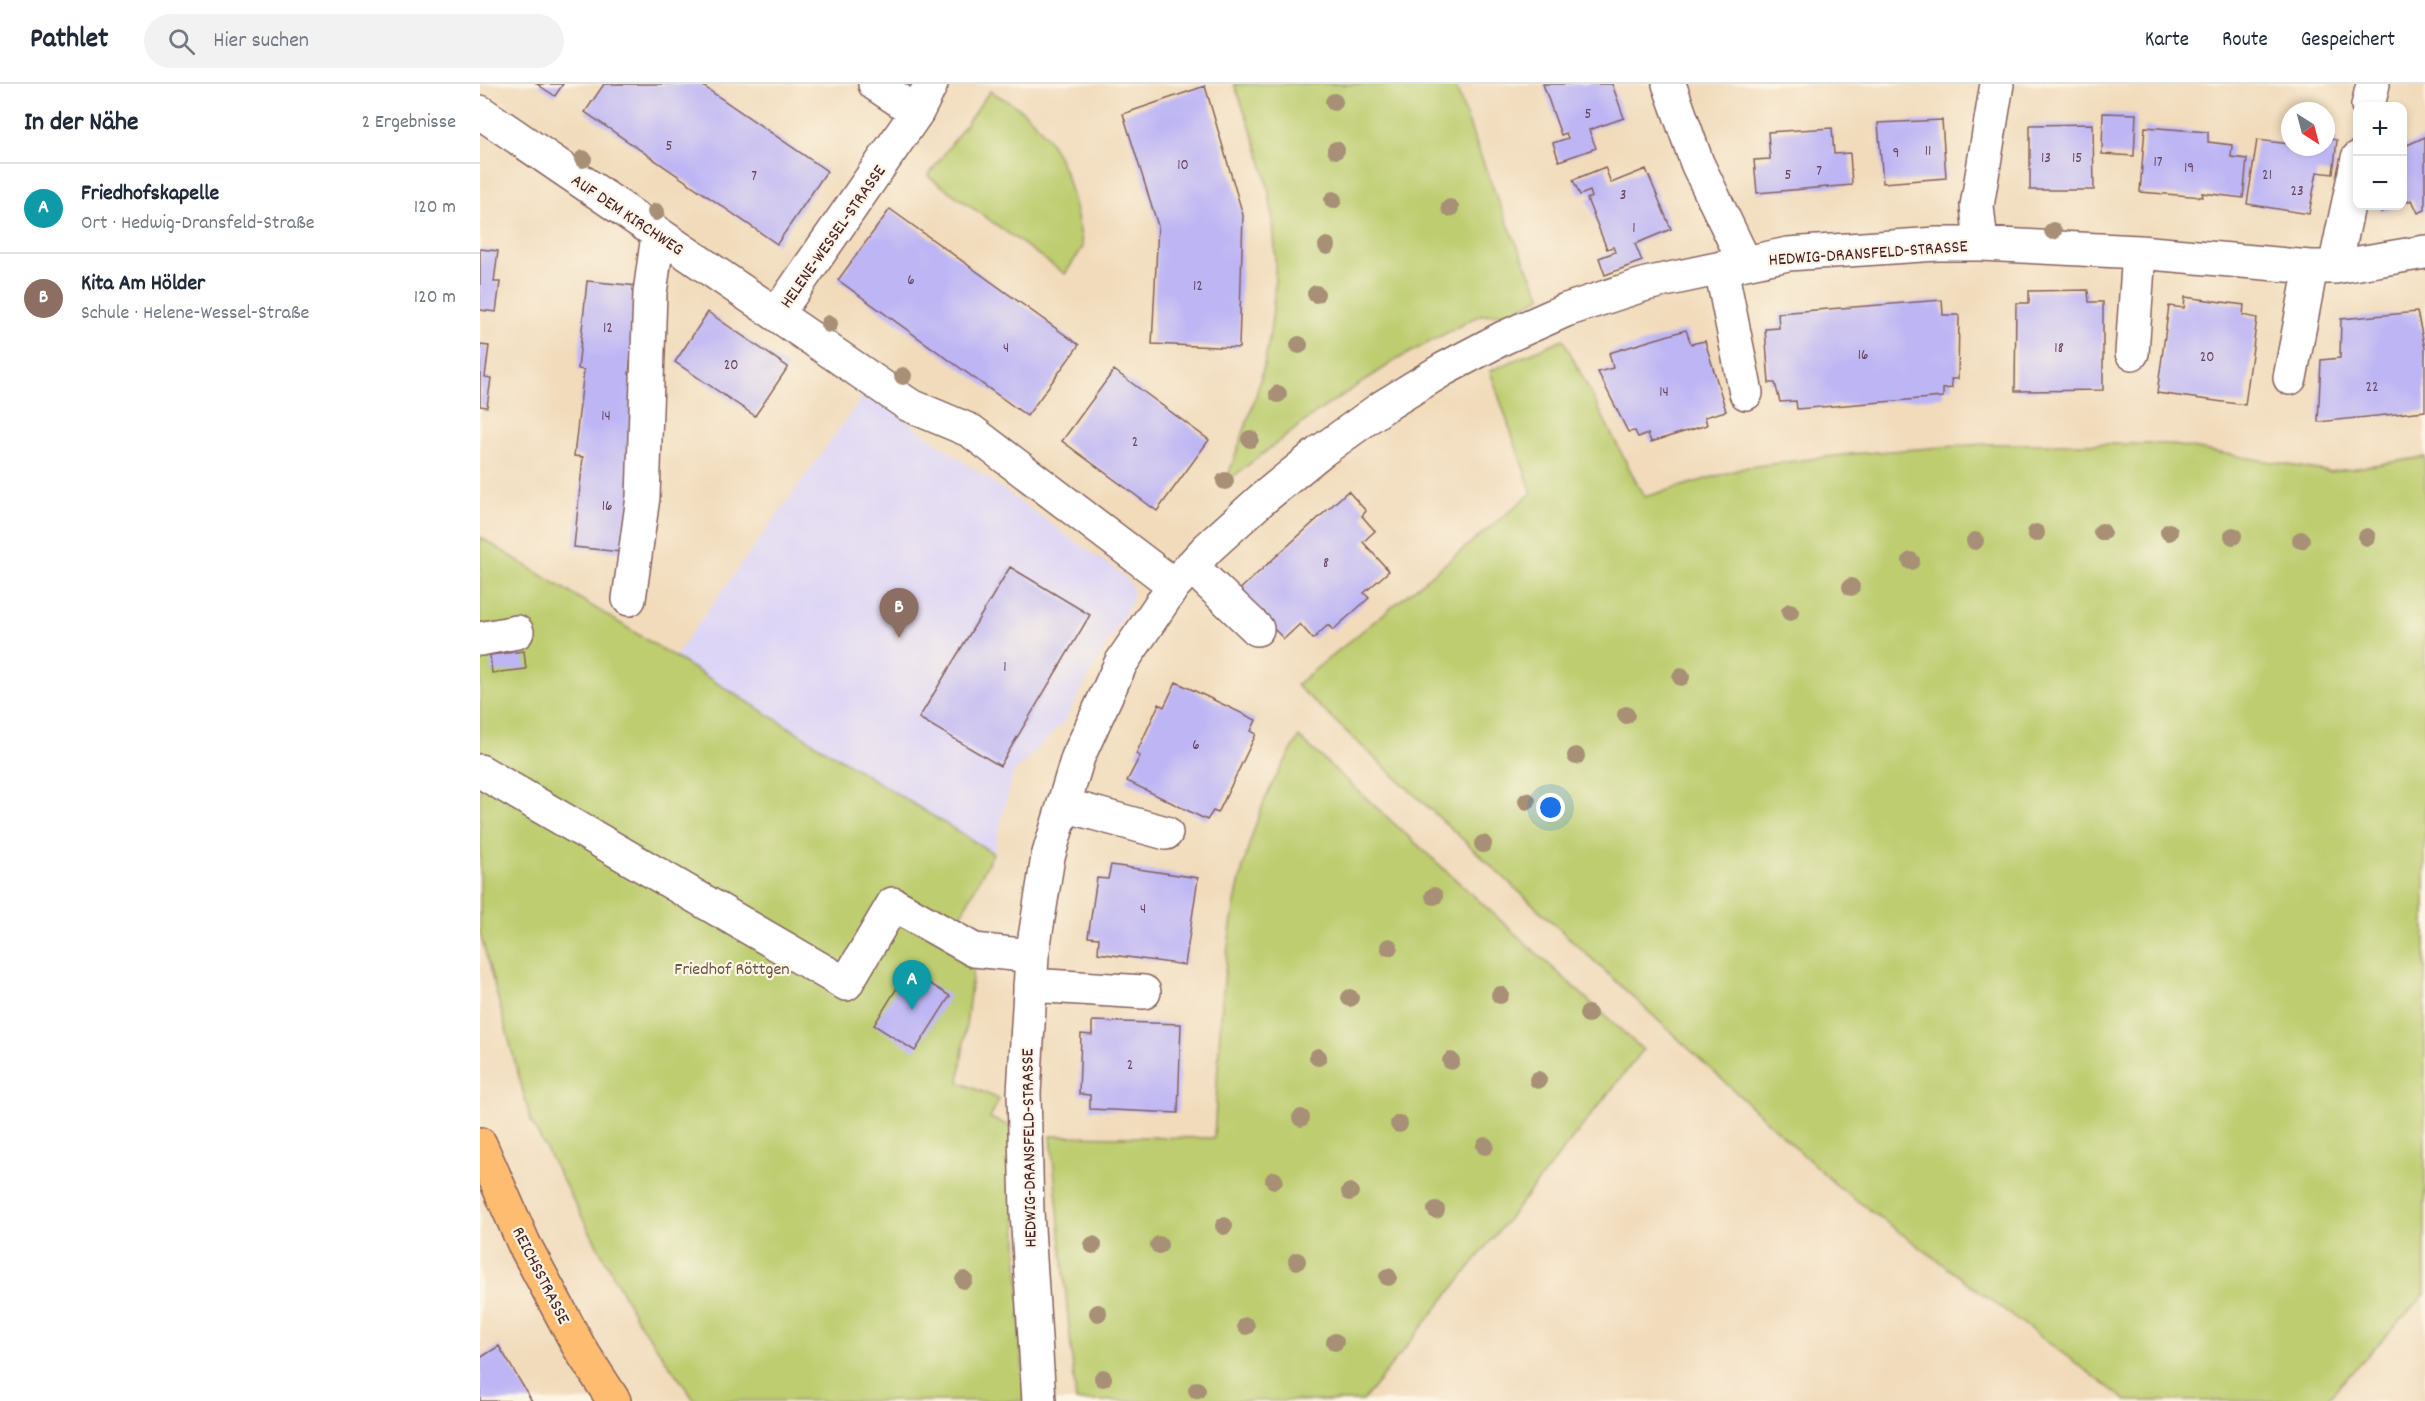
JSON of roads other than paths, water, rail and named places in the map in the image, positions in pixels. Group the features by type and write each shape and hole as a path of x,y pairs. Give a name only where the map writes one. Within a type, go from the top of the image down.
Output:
{"main road":[{"name":"REICHSSTRASSE","path":"480,1144 524,1244 579,1347 614,1401"}],"street":[{"path":"875,84 924,98"},
{"path":"1669,84 1733,265 1746,393"},
{"path":"1981,244 1977,206 1997,84"},
{"path":"2369,102 2373,84"},
{"name":"HELENE-WESSEL-STRASSE","path":"924,98 777,314 909,405 971,431 1257,629"},
{"name":"AUF DEM KIRCHWEG","path":"480,112 777,314"},
{"path":"2290,378 2353,174"},
{"path":"629,599 643,498 650,293 658,235"},
{"name":"HEDWIG-DRANSFELD-STRASSE","path":"1039,1401 1024,1120 1031,970 1045,870 1078,757 1121,663 1182,576 1208,548 1320,452 1384,406 1443,369 1503,338 1566,310 1646,284 1788,254 1981,244 2139,252 2323,267 2425,252"},
{"path":"2132,353 2139,252"},
{"path":"480,639 517,632"},
{"path":"480,771 846,984 893,904 974,950 1031,970 1144,992"},
{"path":"1064,805 1166,832"}],"place":[{"name":"Kita Am Hölder","path":"899,638"},
{"name":"Friedhofskapelle","path":"912,1010"}],"park label":[{"name":"Friedhof Röttgen","path":"732,968"}]}
